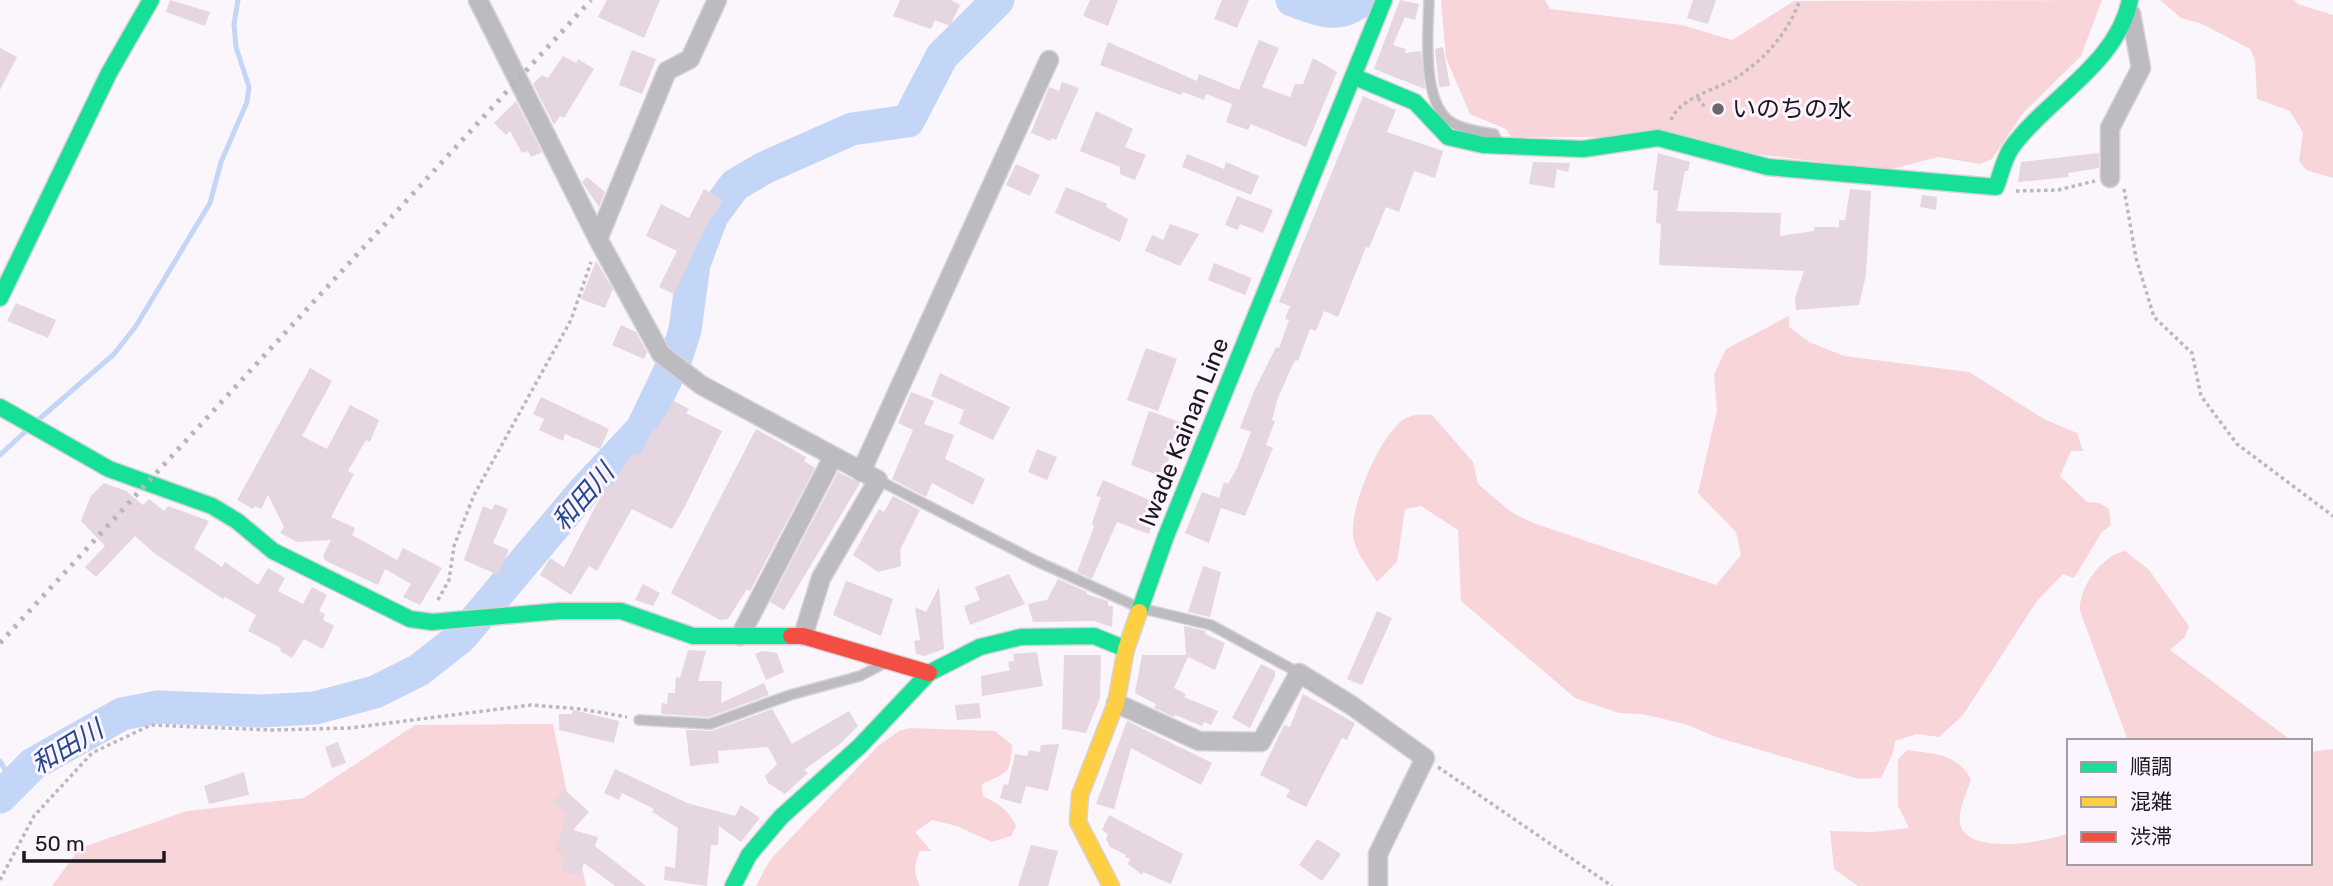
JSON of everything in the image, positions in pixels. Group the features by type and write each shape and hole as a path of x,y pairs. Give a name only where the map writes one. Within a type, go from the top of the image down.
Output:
{"street":[{"path":"0,298 109,73 151,0"},
{"path":"478,0 598,239 661,354 701,385 869,476"},
{"path":"598,239 667,71 690,59 717,0"},
{"name":"Iwade Kainan Line","path":"1111,886 1078,822 1080,795 1116,703 1126,649 1140,608 1191,475 1355,77 1384,0"},
{"path":"1355,77 1415,102 1448,137 1500,145 1583,149 1668,139 1768,167 1996,187 2010,149 2118,38 2130,7"},
{"path":"2110,178 2110,128 2141,68 2130,7"},
{"path":"803,636 821,578 869,476 1049,60"},
{"path":"0,407 109,469 212,506 237,521 273,551 410,619 432,622 560,611 621,611 693,636 803,636 929,673"},
{"path":"740,636 833,457"},
{"path":"733,886 749,855 780,817 860,746 929,673 980,647 1021,637 1094,636 1126,649"},
{"path":"1116,703 1199,741 1261,742 1299,673 1351,705 1425,758 1378,855 1378,886"}],"lane":[{"path":"1429,0 1428,64 1435,98 1447,119 1494,134 1500,145"},
{"path":"869,476 1034,560 1140,608 1211,625 1299,673"},
{"path":"639,720 710,724 790,695 860,676 889,661"}],"path":[{"path":"1668,139 1673,114 1678,108 1739,75 1765,53 1790,26 1800,0"},
{"path":"1698,98 1705,107"},
{"path":"1996,187 2019,191 2057,190 2110,178 2122,182 2136,258 2154,317 2192,353 2201,396 2237,444 2333,516"},
{"path":"432,622 436,606 449,580 454,546 474,495 571,320 598,239"},
{"path":"0,880 34,816 92,753 151,725 271,730 350,728 531,705 581,709 639,720"},
{"path":"1425,758 1612,886"}],"shaded area":[{"path":"1441,0 1545,0 1550,9 1682,25 1732,40 1794,1 2102,0 2081,56 2023,113 1992,159 1980,164 1938,157 1887,170 1615,137 1511,137 1506,129 1470,114 1446,58"},
{"path":"2160,0 2294,0 2298,4 2333,15 2333,178 2306,170 2299,161 2303,133 2290,111 2257,99 2255,60 2250,49 2202,24 2181,18"},
{"path":"1789,316 1789,327 1809,342 1844,356 1969,372 2044,419 2077,433 2083,451 2071,451 2060,476 2087,502 2100,503 2109,509 2111,525 2102,532 2074,578 2063,574 2037,601 1963,715 1939,737 1917,734 1895,741 1893,753 1881,778 1859,779 1716,737 1685,724 1642,714 1619,713 1575,698 1461,601 1458,530 1421,506 1405,509 1397,562 1377,582 1362,559 1354,540 1353,522 1356,506 1377,453 1396,426 1406,418 1432,415 1473,462 1478,484 1511,512 1533,523 1716,585 1741,555 1736,532 1698,493 1717,410 1714,375 1726,349"},
{"path":"2125,551 2149,570 2189,626 2185,637 2170,650 2289,739 2127,739 2080,611 2080,602 2087,583 2100,566"},
{"path":"553,724 586,886 52,886 80,848 187,811 304,798 415,725"},
{"path":"910,728 995,731 1012,745 1006,771 982,784 983,796 1002,808 1013,820 1016,826 1011,836 992,842 957,826 932,820 915,832 931,851 920,851 916,860 915,872 920,886 756,886 770,860 879,745 899,731"},
{"path":"2333,749 2333,886 1858,886 1834,869 1830,831 1873,832 1909,828 1898,806 1898,759 1907,750 1944,756 1965,770 1971,779 1961,809 1961,827 1968,836 1980,841 2011,844 2045,840 2067,834 2067,865 2312,865 2312,752"}],"building":[{"path":"170,0 210,12 205,26 166,12"},
{"path":"607,0 660,0 644,38 598,17"},
{"path":"900,0 951,0 960,5 950,26 935,20 931,29 893,16"},
{"path":"1090,0 1118,0 1108,26 1083,16"},
{"path":"1222,0 1249,0 1237,28 1214,19"},
{"path":"1400,0 1419,4 1415,20 1405,17 1393,45 1406,49 1405,53 1421,51 1425,89 1374,69"},
{"path":"1693,0 1716,0 1708,24 1687,18"},
{"path":"1259,40 1279,48 1262,87 1290,97 1295,84 1303,84 1313,58 1337,72 1306,147 1251,124 1248,130 1226,122 1232,104 1206,94 1204,100 1183,92 1181,95 1100,65 1108,42 1197,81 1199,74 1239,90"},
{"path":"1443,47 1450,86 1439,87 1435,49"},
{"path":"0,48 17,57 0,90"},
{"path":"632,50 656,59 642,94 619,85"},
{"path":"563,56 576,63 578,59 594,69 564,118 560,116 554,125 533,84 542,75 548,78"},
{"path":"1062,82 1079,88 1056,140 1052,138 1050,141 1031,133 1049,87 1059,91"},
{"path":"1363,96 1396,110 1387,132 1443,151 1435,178 1414,171 1399,212 1386,207 1369,248 1366,247 1338,317 1324,311 1316,331 1310,329 1298,361 1292,366 1278,398 1272,420 1275,421 1266,445 1273,448 1245,516 1221,508 1209,543 1185,533 1202,492 1219,498 1224,482 1228,484 1237,468 1251,432 1240,428 1255,389 1276,347 1279,348 1289,320 1285,319 1290,306 1279,302"},
{"path":"516,101 542,152 531,157 528,151 522,153 510,131 506,135 494,123"},
{"path":"1096,111 1133,129 1125,147 1146,155 1135,180 1120,174 1120,167 1080,151"},
{"path":"1658,153 1690,162 1688,171 1685,171 1677,211 1781,213 1780,236 1814,231 1814,227 1839,227 1839,220 1845,220 1850,189 1871,191 1866,275 1859,305 1796,310 1795,298 1804,271 1659,265 1661,224 1656,223 1658,191 1653,190"},
{"path":"2099,153 2099,168 2068,173 2069,177 2018,182 2021,162"},
{"path":"1187,154 1224,169 1226,162 1259,176 1251,195 1182,167"},
{"path":"1533,162 1570,163 1568,172 1557,169 1554,188 1529,184"},
{"path":"1016,164 1040,175 1030,196 1006,185"},
{"path":"587,177 605,192 599,207 582,182"},
{"path":"1066,187 1107,204 1106,207 1128,219 1120,242 1055,213"},
{"path":"704,189 723,201 707,224 674,294 659,287 677,251 646,236 661,204 689,218"},
{"path":"1922,195 1937,197 1936,210 1920,207"},
{"path":"1237,196 1273,210 1263,233 1240,224 1238,230 1225,225"},
{"path":"1170,224 1199,234 1180,266 1145,251 1152,235 1163,240"},
{"path":"596,261 613,289 605,308 581,299"},
{"path":"1214,263 1252,278 1245,295 1208,280"},
{"path":"16,303 56,320 48,338 7,321"},
{"path":"621,325 636,332 647,352 644,359 612,345"},
{"path":"1146,348 1177,359 1158,411 1127,400"},
{"path":"310,368 332,381 302,436 327,449 350,405 379,420 370,442 366,440 348,471 354,474 331,517 355,528 352,535 397,560 403,548 442,568 420,605 403,597 411,584 385,569 378,585 326,561 323,556 331,540 297,542 280,533 284,527 268,495 261,509 255,506 253,509 237,500"},
{"path":"940,373 1010,407 993,440 959,424 964,410 931,396"},
{"path":"911,392 934,401 924,424 954,435 945,459 985,479 973,505 932,483 926,497 892,479 913,430 898,423"},
{"path":"541,397 609,429 600,449 565,434 563,441 539,430 544,419 533,414"},
{"path":"674,401 689,409 686,413 722,431 685,506 672,529 632,509 597,571 589,566 571,595 540,575 550,558 564,567 606,486 610,488 633,453 639,456 654,427 657,428"},
{"path":"1149,411 1180,422 1167,465 1165,464 1160,476 1131,465"},
{"path":"756,429 806,457 804,461 815,468 750,591 747,589 728,619 720,620 671,593"},
{"path":"1037,449 1057,457 1047,480 1028,472"},
{"path":"838,472 860,483 784,610 770,602"},
{"path":"1103,480 1161,505 1149,534 1117,522 1092,579 1077,572 1094,527 1092,523 1101,497 1096,496"},
{"path":"104,483 126,491 143,505 149,499 164,511 168,506 209,521 194,548 222,567 225,562 258,585 268,568 285,578 278,591 303,604 312,587 327,595 319,611 325,614 323,620 334,626 323,649 304,639 292,658 280,651 281,648 248,631 256,615 225,597 223,599 154,553 135,536 96,577 85,567 105,546 81,521 91,496"},
{"path":"893,496 920,510 900,550 901,566 878,572 853,555 879,509 884,512"},
{"path":"495,504 508,509 493,543 509,550 498,575 464,560 483,506 492,510"},
{"path":"1203,566 1221,572 1210,617 1188,612"},
{"path":"1009,574 1025,604 970,625 964,606 980,600 975,587"},
{"path":"1058,579 1087,592 1086,594 1108,601 1108,606 1113,606 1112,627 1094,621 1033,622 1028,604 1047,600"},
{"path":"846,581 893,599 881,636 833,615"},
{"path":"643,584 660,593 653,606 635,600"},
{"path":"939,587 944,649 924,656 916,654 914,641 920,640 915,607 926,612"},
{"path":"1377,611 1392,618 1362,685 1347,679"},
{"path":"1184,626 1206,631 1205,634 1225,643 1215,670 1188,657 1174,688 1186,694 1184,697 1218,711 1211,725 1204,722 1202,726 1175,715 1174,717 1154,708 1156,704 1135,693 1142,655 1186,655"},
{"path":"688,650 706,651 698,681 722,681 721,703 764,683 769,695 709,717 661,714 662,703 667,704 668,693 675,693 676,677 680,678"},
{"path":"762,651 777,653 784,672 766,680 755,654"},
{"path":"1037,652 1043,686 982,696 981,676 1010,670 1008,662 1014,661 1013,654"},
{"path":"1064,655 1101,655 1100,698 1086,733 1062,729"},
{"path":"1261,664 1275,671 1275,676 1250,728 1232,718"},
{"path":"1303,694 1355,723 1347,740 1342,738 1306,807 1286,797 1290,790 1260,775 1284,725 1290,727"},
{"path":"979,703 981,718 957,720 955,705"},
{"path":"772,709 792,744 849,711 858,726 840,744 804,770 808,773 785,794 768,783 765,776 777,764 768,747 718,751 719,763 690,766 686,730 712,731"},
{"path":"573,710 619,721 614,743 559,730 559,714 572,714"},
{"path":"1127,721 1212,763 1201,785 1131,748 1114,809 1096,804"},
{"path":"338,742 346,763 332,768 325,747"},
{"path":"1059,744 1048,791 1026,786 1021,804 1000,798 1004,784 1008,785 1015,754 1027,756 1029,750 1040,752 1041,745"},
{"path":"615,769 687,803 735,816 741,805 760,818 741,842 719,826 718,845 711,845 707,886 664,880 665,866 675,868 678,828 652,812 654,809 622,793 619,800 604,793"},
{"path":"244,772 249,795 209,804 204,786"},
{"path":"564,789 589,812 573,830 598,837 595,846 646,886 615,886 584,863 580,876 562,871 563,853 555,851 566,814 553,802"},
{"path":"1109,815 1183,854 1171,884 1143,872 1142,875 1128,864 1130,859 1125,857 1126,855 1110,847 1106,839 1108,834 1102,830"},
{"path":"1317,839 1341,854 1322,881 1299,865"},
{"path":"1031,845 1058,851 1048,886 1018,886"}],"waterway":[{"path":"37,421 114,354 136,326 210,203 221,162 247,102 249,87 236,47 234,24 238,0"},
{"name":"和田川","path":"0,797 33,764 122,714 158,707 262,711 315,708 375,692 419,670 461,637 583,492 642,429 676,358 685,330 694,264 712,216 735,185 764,168 852,129 908,121 942,56 998,0"},
{"name":"和田川","path":"1292,0 1327,11 1344,10 1361,0"},
{"path":"0,455 27,430"},
{"path":"0,761 12,782"}],"railway":[{"path":"0,643 591,0"}],"traffic: fast":[{"path":"0,298 109,73 151,0"},
{"path":"1139,612 1166,536 1384,0"},
{"path":"1355,77 1415,102 1448,137 1483,145 1583,149 1658,138 1768,167 1996,187 2012,147 2097,61 2123,23 2130,0"},
{"path":"0,407 109,469 212,506 237,521 273,551 410,619 432,622 560,611 621,611 693,636 791,636"},
{"path":"733,886 749,855 781,817 860,746 929,673 980,647 1021,637 1094,636 1126,649"}],"traffic: slow":[{"path":"1111,886 1078,822 1080,795 1116,703 1126,649 1139,612"}],"traffic: jam":[{"path":"791,636 803,636 929,673"}],"place":[{"name":"いのちの水","path":"1718,109"}]}
